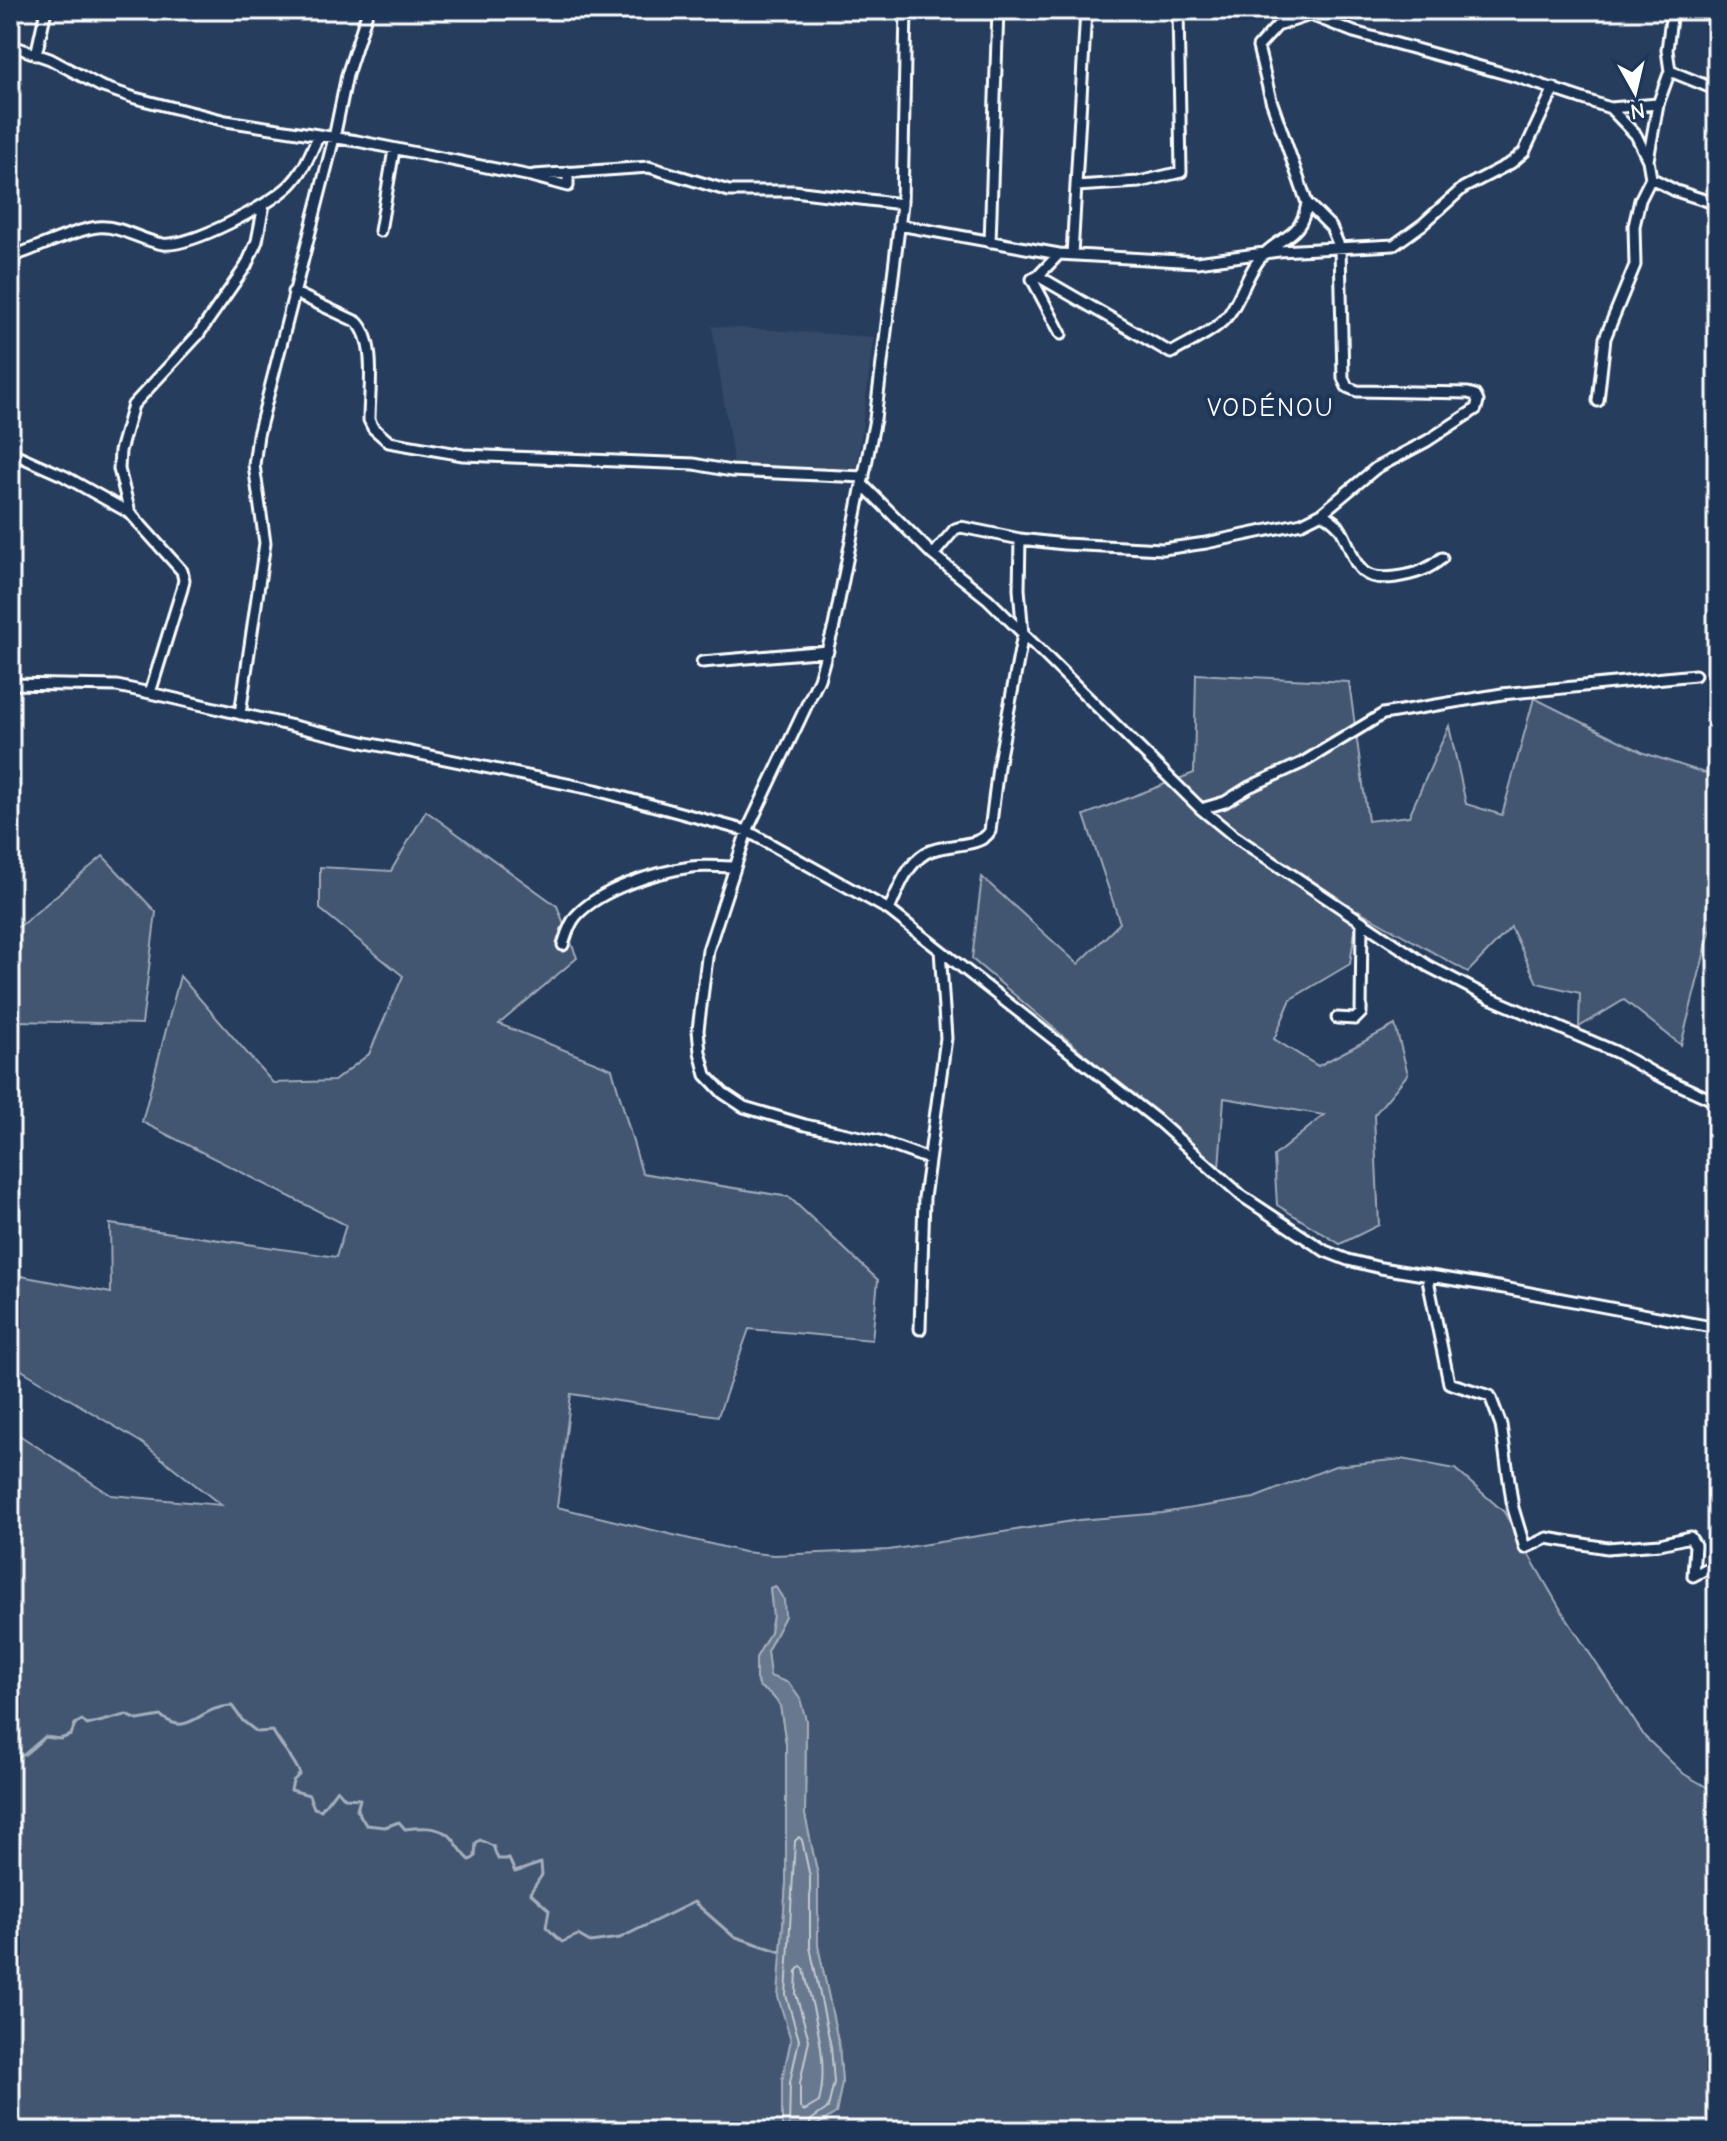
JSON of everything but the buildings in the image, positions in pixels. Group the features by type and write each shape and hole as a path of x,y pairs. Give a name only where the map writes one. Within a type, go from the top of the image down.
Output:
{"street":[{"path":"36,55 46,10"},
{"path":"240,714 265,543 255,455 347,75 368,10"},
{"path":"906,10 902,204 875,419 864,481 828,651 819,679 747,831 708,950 698,1030 706,1075 723,1093 744,1107 805,1125 879,1141 929,1159"},
{"path":"990,242 998,10"},
{"path":"1072,255 1086,10"},
{"path":"1076,186 1139,182 1181,172 1178,10"},
{"path":"1298,10 1310,17 1366,35 1554,88 1610,108 1658,104"},
{"path":"933,555 955,529 961,527 1020,539 1163,549 1302,523 1322,513 1376,468 1476,409 1478,401 1475,395 1468,393 1357,391 1347,387 1343,378 1340,248 1331,227 1307,203 1275,113 1258,47 1277,26 1325,10"},
{"path":"1648,160 1658,104 1670,71 1667,50 1672,10"},
{"path":"10,45 50,59 100,86 226,121 334,138 531,176 649,167 729,191 794,191 902,204"},
{"path":"1670,71 1717,90"},
{"path":"899,225 1059,254 1208,262 1265,253 1394,245 1463,188 1511,163 1524,152 1554,88"},
{"path":"1598,401 1605,338 1635,265 1634,226 1640,200 1651,178 1648,160 1636,135 1610,108"},
{"path":"10,257 99,227 162,244 180,242 264,205 291,185 305,167 318,137"},
{"path":"380,231 394,150"},
{"path":"1651,178 1676,191 1717,204"},
{"path":"1038,276 1171,353 1228,316 1265,253 1298,228 1307,203"},
{"path":"130,513 119,469 127,418 133,405 198,335 246,266 257,241 264,205"},
{"path":"1059,254 1032,279 1061,334"},
{"path":"293,292 357,322 364,329 369,345 369,420 373,428 389,442 463,455 694,464 731,471 864,481 933,555 988,599 1201,809 1234,836 1428,966 1488,997 1616,1052 1655,1074 1717,1102"},
{"path":"10,452 64,476 130,513 184,576 150,693"},
{"path":"1322,513 1341,529 1355,563 1372,576 1385,578 1420,573 1442,558"},
{"path":"889,910 912,866 926,853 949,844 978,842 986,838 990,831 998,767 1023,634 1019,589 1020,539"},
{"path":"702,662 828,651"},
{"path":"1201,809 1225,802 1249,787 1302,763 1383,714 1502,694 1695,675"},
{"path":"10,684 117,686 596,790 747,831 889,910 1158,1121 1242,1196 1325,1251 1348,1260 1717,1328"},
{"path":"563,945 573,919 580,912 634,882 694,866 735,867"},
{"path":"1337,1018 1355,1019 1361,1013 1362,924"},
{"path":"920,1329 924,1198 946,1038 940,950"},
{"path":"1427,1275 1449,1383 1490,1396 1501,1425 1513,1508 1525,1548 1547,1538 1607,1548 1660,1544 1690,1537 1695,1545 1693,1576 1717,1563"}],"shaded area":[{"path":"712,326 874,337 856,474 734,466"},
{"path":"1196,674 1349,682 1368,821 1409,816 1449,726 1466,804 1502,815 1534,698 1644,753 1717,777 1717,876 1708,877 1713,920 1681,1045 1624,1000 1579,1027 1580,993 1537,983 1511,927 1468,972 1358,910 1350,964 1291,999 1274,1039 1318,1066 1395,1025 1408,1074 1374,1115 1379,1225 1340,1244 1277,1205 1274,1156 1324,1115 1224,1098 1219,1168 972,959 982,877 1078,964 1120,923 1084,815 1194,773"},
{"path":"426,811 557,906 577,958 499,1024 612,1069 642,1173 789,1197 878,1280 872,1340 749,1329 718,1416 571,1394 557,1507 744,1552 774,1555 889,1550 1079,1520 1162,1513 1254,1498 1335,1466 1402,1459 1455,1469 1504,1512 1561,1610 1645,1737 1684,1774 1717,1793 1717,2131 815,2131 817,2125 836,2113 842,2082 839,2046 818,1946 818,1876 805,1815 806,1720 789,1683 770,1677 767,1651 785,1616 770,1588 773,1616 770,1633 756,1658 756,1679 760,1687 780,1705 786,1743 786,1883 781,1952 786,2021 791,2040 782,2081 782,2131 10,2131 10,1429 111,1495 221,1505 142,1443 10,1363 10,1274 111,1293 110,1224 336,1257 346,1225 142,1122 180,976 273,1083 334,1081 369,1054 403,976 320,909 320,867 391,871"},
{"path":"103,856 156,912 142,1024 18,1021 10,1044 10,925 19,927"}],"water":[{"path":"775,1586 784,1600 785,1616 767,1651 770,1676 789,1683 800,1699 806,1720 805,1815 818,1876 818,1946 839,2046 842,2082 836,2113 817,2125 815,2131 782,2131 782,2081 791,2040 778,1997 786,1883 786,1743 780,1705 760,1687 756,1679 756,1658 770,1633 773,1616 770,1588"}],"waterway":[{"path":"10,1761 25,1754 45,1737 60,1739 71,1735 75,1724 82,1720 87,1725 126,1715 138,1720 161,1716 180,1724 220,1707 232,1706 243,1721 257,1732 273,1731 300,1774 293,1781 291,1790 309,1795 314,1808 321,1810 337,1789 345,1798 360,1799 357,1810 366,1825 385,1827 399,1822 405,1829 439,1830 451,1837 470,1860 475,1857 476,1843 480,1840 493,1846 498,1859 509,1859 515,1872 541,1863 542,1875 530,1893 549,1910 546,1927 562,1942 578,1935 590,1942 620,1938 694,1902 733,1936 781,1952"}],"district":[{"name":"VODÉNOU","path":"1271,408"}]}
